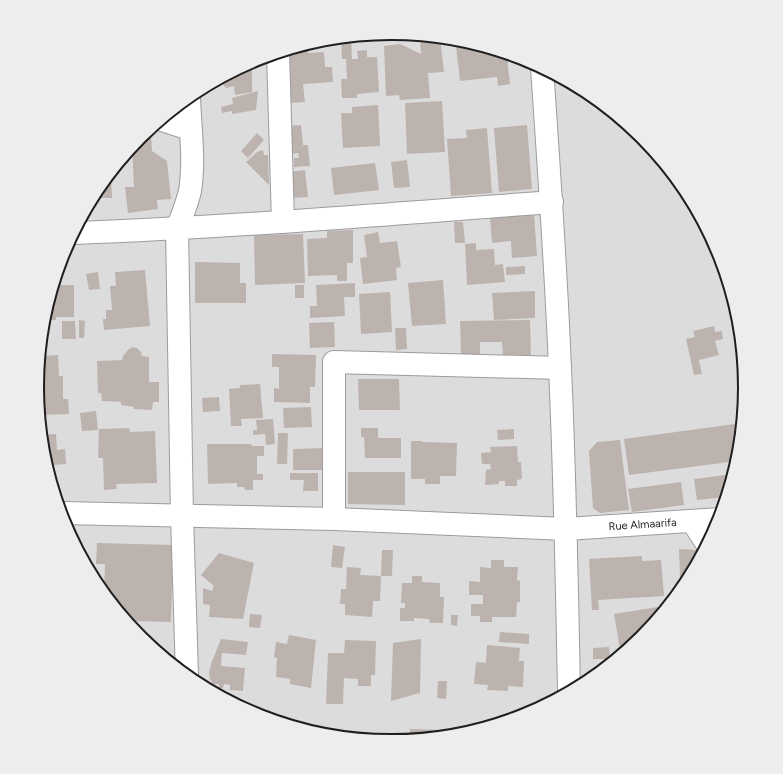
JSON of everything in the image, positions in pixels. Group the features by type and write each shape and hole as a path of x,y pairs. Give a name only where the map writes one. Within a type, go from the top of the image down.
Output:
{"street":[{"path":"278,59 283,222"},
{"path":"543,75 552,202 560,368 566,529 569,686"},
{"path":"186,666 177,229 190,190 192,152 189,105"},
{"path":"168,122 190,129"},
{"path":"81,233 177,229 552,202"},
{"path":"334,518 334,362 560,368"},
{"name":"Rue Almaarifa","path":"68,513 334,518 566,529 712,520"},
{"path":"692,521 704,539"}],"shaded area":[{"path":"392,40 437,43 503,58 524,66 565,86 584,98 620,126 637,142 667,176 680,194 703,234 720,275 727,297 736,342 738,364 738,410 736,432 727,477 720,499 703,540 692,561 667,598 652,616 620,648 603,662 565,688 545,698 503,716 481,722 437,731 414,733 392,734 346,731 280,716 259,708 218,688 199,676 163,648 146,632 116,598 103,580 80,540 63,499 56,477 47,432 45,410 44,387 47,342 56,297 63,275 80,234 91,213 116,176 131,158 163,126 180,112 218,86 238,76 280,58 302,52 346,43 369,41"}],"building":[{"path":"420,42 441,44 444,72 428,73 430,98 400,100 399,95 386,96 384,46 400,44 421,54"},
{"path":"351,43 352,59 358,59 357,51 367,50 367,57 377,57 379,92 357,94 357,98 342,98 341,79 347,79 346,59 342,59 341,44"},
{"path":"456,46 507,60 510,84 498,86 497,77 460,81"},
{"path":"308,51 308,53 324,52 325,67 332,67 333,82 303,84 305,102 289,103 285,57"},
{"path":"252,69 252,92 235,95 234,86 226,88 223,84"},
{"path":"258,91 256,110 232,114 232,111 222,113 221,107 233,104 232,98"},
{"path":"442,101 445,152 407,154 405,103"},
{"path":"378,105 380,146 343,148 341,113 352,113 352,107"},
{"path":"301,125 303,145 308,145 310,166 294,167 294,158 299,158 298,153 289,154 285,126"},
{"path":"527,125 532,189 499,192 494,128"},
{"path":"487,128 492,193 451,196 447,139 467,138 466,130"},
{"path":"257,133 264,140 248,158 241,151"},
{"path":"151,137 152,151 167,161 171,199 157,200 158,209 128,213 125,187 134,187 132,156"},
{"path":"263,150 264,155 268,155 269,185 246,162 257,152"},
{"path":"407,160 410,187 394,188 391,162"},
{"path":"375,163 379,190 334,195 331,168"},
{"path":"305,170 308,197 293,198 288,172"},
{"path":"111,182 112,198 100,198"},
{"path":"534,213 537,256 512,258 511,241 492,243 490,217"},
{"path":"454,222 463,222 465,243 455,243"},
{"path":"353,230 353,263 347,263 347,281 337,281 337,275 308,276 307,239 327,238 327,231"},
{"path":"378,232 380,243 397,241 401,267 396,268 397,280 363,284 360,258 367,257 364,235"},
{"path":"303,234 305,283 255,285 254,235"},
{"path":"476,243 476,250 494,249 495,265 503,264 505,282 467,285 465,244"},
{"path":"195,262 240,263 240,283 246,283 246,303 195,303"},
{"path":"525,266 525,274 506,275 506,267"},
{"path":"145,270 150,326 104,330 103,319 106,319 106,310 112,310 110,286 116,286 115,272"},
{"path":"98,272 100,289 89,290 86,274"},
{"path":"443,280 446,324 412,326 408,283"},
{"path":"355,283 355,297 344,297 345,316 310,318 310,306 317,306 316,285"},
{"path":"60,285 74,285 74,317 56,317 56,320 51,320"},
{"path":"295,285 304,285 304,298 295,298"},
{"path":"535,291 535,318 494,320 492,293"},
{"path":"390,292 392,332 361,334 359,294"},
{"path":"79,320 85,321 84,338 79,338"},
{"path":"530,320 531,356 503,356 502,342 480,342 480,356 461,356 460,321"},
{"path":"62,321 75,321 76,339 62,339"},
{"path":"334,322 335,347 310,348 309,323"},
{"path":"714,326 715,332 722,331 723,339 715,341 719,355 699,360 702,374 694,375 686,339 695,337 693,331"},
{"path":"395,328 406,328 407,349 396,350"},
{"path":"132,347 137,348 141,352 142,356 149,357 149,382 159,382 159,402 153,402 152,410 134,409 134,407 121,405 121,402 102,401 101,393 98,393 97,361 122,360 123,356"},
{"path":"272,354 316,355 315,387 310,387 310,403 274,402 274,388 279,389 279,367 272,367"},
{"path":"58,355 59,376 63,376 63,399 68,399 69,414 45,415 44,387 46,356"},
{"path":"358,379 399,379 400,410 359,410"},
{"path":"260,384 263,418 241,419 242,426 231,426 229,389 240,388 240,385"},
{"path":"219,397 220,411 203,412 202,398"},
{"path":"311,407 312,427 284,428 283,408"},
{"path":"96,411 98,430 82,431 80,413"},
{"path":"273,419 275,444 266,445 265,434 253,435 253,430 257,430 256,420"},
{"path":"737,424 730,462 629,475 624,439"},
{"path":"129,428 130,432 155,431 157,483 116,484 117,489 104,490 103,458 98,458 99,429"},
{"path":"361,428 378,428 378,438 401,438 401,458 365,458 364,437 361,437"},
{"path":"514,429 514,439 498,440 497,430"},
{"path":"278,433 288,433 287,464 277,464"},
{"path":"56,434 57,450 65,449 66,464 53,465 47,435"},
{"path":"620,440 629,510 600,513 593,508 589,451 597,442"},
{"path":"411,441 457,443 456,476 440,476 440,484 425,484 425,479 411,479"},
{"path":"207,444 251,444 252,446 264,446 264,456 257,456 257,474 263,474 263,480 253,480 253,490 245,490 244,487 237,487 237,483 208,484"},
{"path":"517,446 518,462 521,462 522,479 517,480 517,486 505,486 505,481 499,481 499,484 485,485 486,470 491,469 490,464 482,464 481,453 491,452 490,447"},
{"path":"326,448 326,470 293,470 293,449"},
{"path":"348,472 405,472 405,505 348,504"},
{"path":"290,473 318,473 318,491 303,491 304,480 290,480"},
{"path":"728,475 720,498 697,500 694,479"},
{"path":"681,482 684,505 632,512 628,489"},
{"path":"97,543 173,545 171,622 136,621 104,582 105,564 96,564"},
{"path":"333,545 345,547 342,568 331,567"},
{"path":"679,549 697,550 692,561 680,578"},
{"path":"382,550 393,550 392,576 381,576"},
{"path":"219,553 254,563 243,619 209,617 210,605 203,604 203,588 212,591 214,586 201,575"},
{"path":"642,556 642,561 661,560 664,596 598,600 599,610 592,610 589,559"},
{"path":"491,560 504,560 504,567 518,567 517,580 520,581 520,602 517,602 516,617 492,617 492,622 480,622 480,616 471,616 471,604 483,604 483,595 469,595 469,581 480,582 480,567 491,568"},
{"path":"347,567 361,568 360,575 381,576 380,601 373,601 372,617 345,615 345,604 340,604 341,589 346,589"},
{"path":"412,576 422,576 422,582 440,583 440,597 444,597 443,623 430,623 429,619 414,618 414,621 400,621 400,608 405,608 405,603 401,603 402,583 412,583"},
{"path":"660,607 620,648 614,614"},
{"path":"250,614 262,615 260,628 249,627"},
{"path":"451,615 458,615 457,626 451,625"},
{"path":"500,632 529,634 529,644 499,642"},
{"path":"289,635 316,640 311,688 290,684 290,679 276,677 277,658 274,657 276,642 287,644"},
{"path":"221,639 248,642 246,655 222,653 221,666 245,668 243,691 230,690 230,685 224,684 223,688 219,688 219,684 213,684 210,679 209,673 211,664"},
{"path":"421,639 420,693 391,701 393,643"},
{"path":"345,640 376,641 375,675 371,675 371,686 358,686 358,679 344,678 343,704 326,704 328,653 344,653"},
{"path":"487,645 520,648 519,661 524,661 523,687 508,686 508,691 487,690 488,685 474,684 476,662 486,663"},
{"path":"609,647 610,656 607,659 593,659 593,648"},
{"path":"438,681 447,681 446,699 437,698"},
{"path":"410,729 442,730 437,731 410,733"}]}
